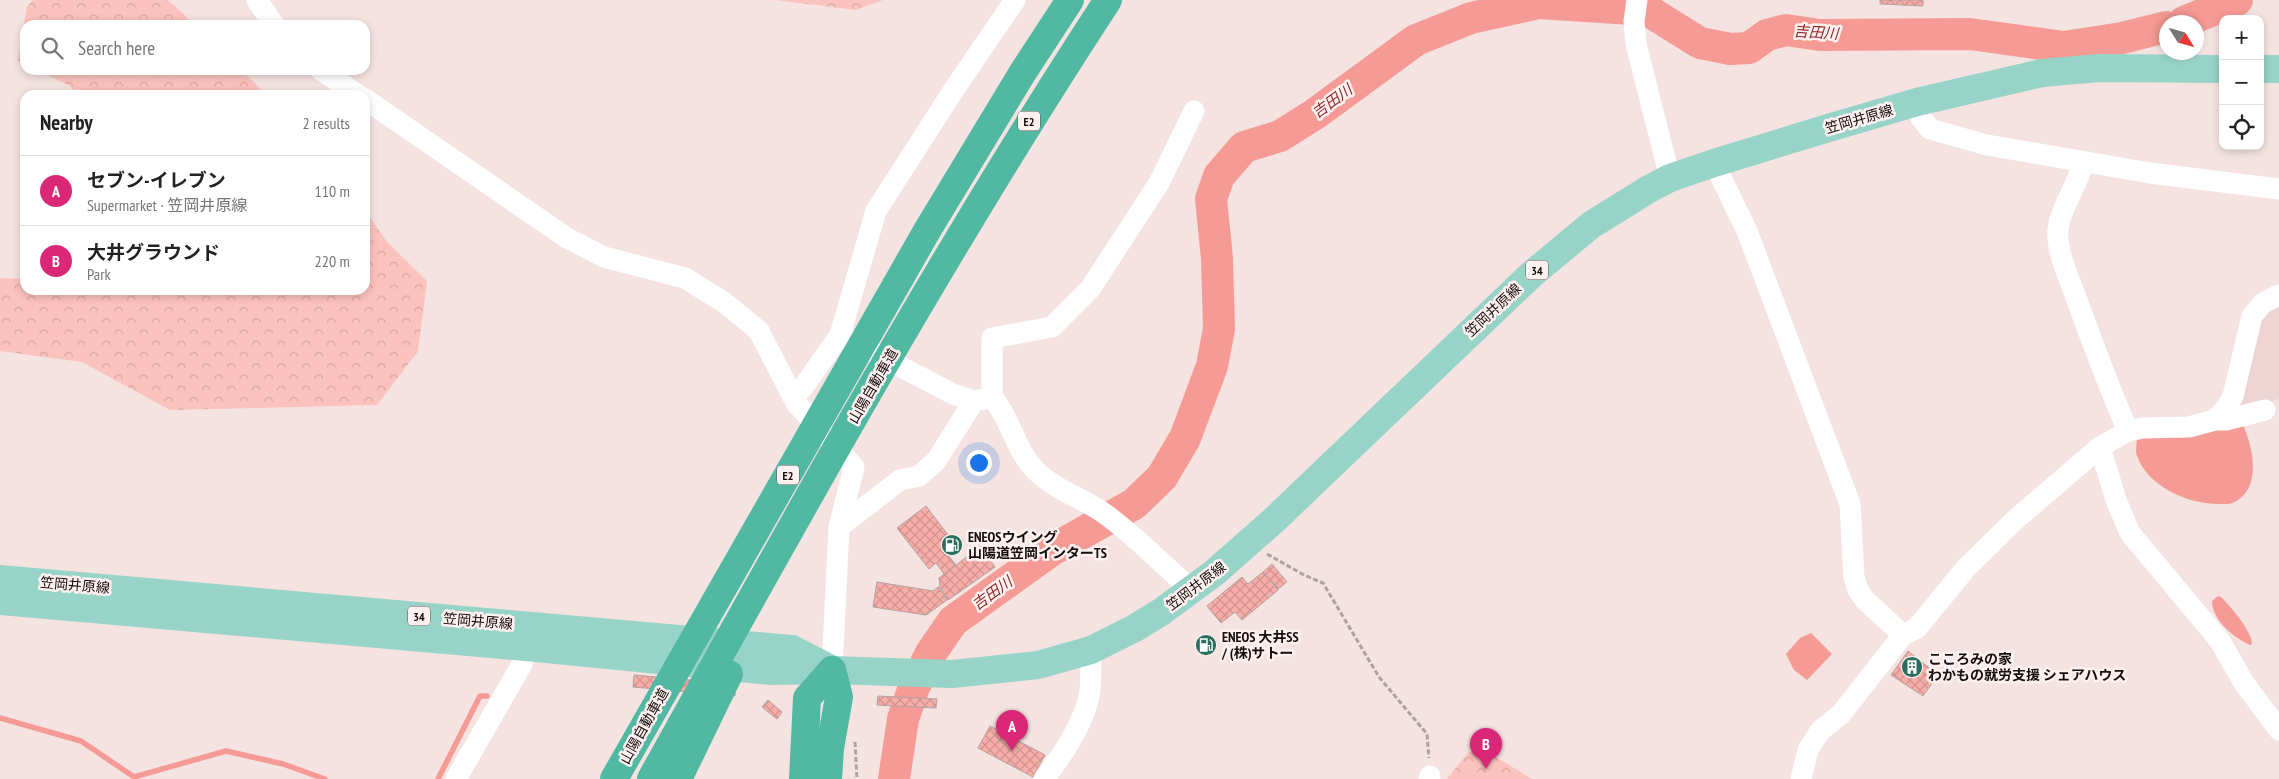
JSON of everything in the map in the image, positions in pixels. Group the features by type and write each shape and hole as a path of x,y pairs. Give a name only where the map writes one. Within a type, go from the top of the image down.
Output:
{"highway":[{"name":"山陽自動車道","path":"614,779 928,229 1023,72 1070,0"},
{"name":"山陽自動車道","path":"697,717 854,419 954,244 1030,119 1108,0"},
{"path":"803,779 807,698 832,670"},
{"path":"828,779 830,748 839,698 832,670"},
{"path":"651,779 697,717"},
{"path":"678,779 697,717"}],"main road":[{"name":"笠岡井原線","path":"0,601 528,636 792,649 832,670 952,674 1038,665 1091,650 1135,628 1189,593 1251,541 1532,274 1591,225 1648,189 1670,178 1714,163 1917,102 2042,73 2099,68 2219,69"},
{"path":"2264,69 2279,69"},
{"name":"笠岡井原線","path":"0,579 528,636"}],"street":[{"path":"257,0 271,20"},
{"path":"793,397 804,386 840,335 876,211 955,88 1015,0"},
{"path":"1637,0 1634,21 1645,83 1670,178"},
{"path":"328,75 351,90"},
{"path":"370,102 568,238 604,257 685,278 725,303 759,331 796,403 854,467 838,527 832,670"},
{"path":"1917,102 1921,118 1930,129 2006,149 2215,182 2279,189"},
{"path":"838,527 900,480 919,476 936,461 983,399 992,338 1052,327 1090,289 1159,183 1194,111"},
{"path":"2083,162 2082,171 2060,220 2058,231 2059,245 2101,368 2128,432"},
{"path":"1714,163 1747,231 1850,504 1854,577 1858,590 1865,600 1902,635"},
{"path":"2215,420 2228,407 2233,396 2252,316 2263,303 2279,295"},
{"path":"840,335 953,394 983,399 1009,420 1025,458 1037,472 1061,491 1112,520 1183,582 1189,593"},
{"path":"1801,779 1808,750 1820,731 1840,714 1902,635 1917,628 1966,568 2015,520 2100,448 2128,432 2144,428 2189,426 2215,420 2226,420 2265,410"},
{"path":"2100,448 2116,500 2130,533 2220,641 2244,683 2279,730"},
{"path":"456,779 522,664 528,636"},
{"path":"1044,779 1077,727 1088,697 1091,650"}],"path":[{"path":"1251,541 1275,559 1323,583 1379,677 1427,734 1430,777"}],"shaded area":[{"path":"2279,301 2279,399 2237,411 2255,325"},
{"path":"2243,425 2250,444 2253,467 2252,478 2249,488 2242,497 2232,503 2210,504 2184,498 2172,492 2161,486 2151,477 2136,454 2137,437"},
{"path":"2218,596 2225,601 2240,619 2248,632 2252,644 2250,645 2237,638 2220,621 2213,608 2212,601"},
{"path":"1811,633 1832,654 1807,680 1794,670 1786,654 1800,638"}],"green space":[{"path":"33,0 168,0 190,20 25,20 27,7"},
{"path":"775,0 883,0 856,10"},
{"path":"47,75 246,75 262,90 74,90 70,86"},
{"path":"370,217 387,242 427,281 418,351 377,405 170,410 82,362 0,351 0,278 20,279 20,295 370,295"},
{"path":"1477,749 1486,751 1532,779 1447,779 1468,753"}],"building":[{"path":"1880,0 1923,0 1923,6 1880,4"},
{"path":"926,506 958,548 948,555 959,569 947,578 936,563 929,569 897,528"},
{"path":"981,546 995,567 948,600 939,586 939,578"},
{"path":"1272,564 1287,582 1278,589 1263,572"},
{"path":"1263,572 1278,590 1242,620 1235,612 1221,623 1207,606 1242,577 1248,584"},
{"path":"877,582 933,591 938,587 947,600 926,615 873,607"},
{"name":"こころみの家 わかもの就労支援 シェアハウス","path":"1908,651 1938,675 1923,696 1891,675"},
{"path":"634,675 735,684 735,696 633,687"},
{"path":"878,696 937,699 936,708 877,705"},
{"path":"768,700 782,712 777,719 762,707"},
{"path":"990,726 1045,755 1033,777 978,748"}],"waterway":[{"name":"吉田川","path":"2201,15 2237,0"},
{"name":"吉田川","path":"894,779 903,719 914,687 931,653 953,621 1052,550 1134,504 1162,477 1185,438 1212,366 1219,329 1217,258 1211,199 1219,176 1244,147 1280,136 1315,114 1416,40 1471,18 1539,3 1647,10 1700,43 1730,49 1749,48 1767,35 1786,30 1820,35 1970,34 2064,47 2122,38 2159,29"},
{"path":"438,779 480,696 487,696"},
{"path":"0,718 81,741 134,777 226,751 283,764 325,779"}],"place":[{"name":"ENEOSウイング 山陽道笠岡インターTS","path":"952,545"},
{"name":"ENEOS 大井SS / (株)サトー","path":"1206,645"},
{"name":"こころみの家 わかもの就労支援 シェアハウス","path":"1912,667"},
{"name":"セブン-イレブン","path":"1012,751"},
{"name":"大井グラウンド","path":"1486,769"}]}
